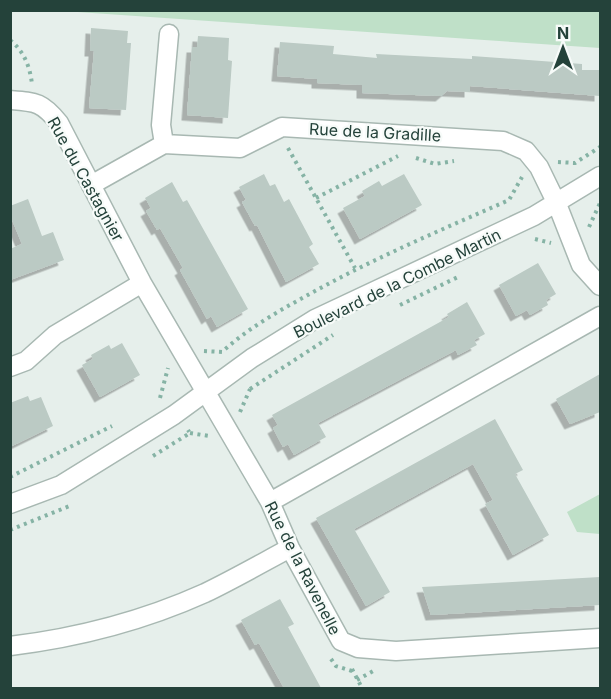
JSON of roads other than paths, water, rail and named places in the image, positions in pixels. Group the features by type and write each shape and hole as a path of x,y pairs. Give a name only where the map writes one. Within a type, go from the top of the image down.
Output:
{"street":[{"path":"91,185 164,144 161,125 169,34"},
{"name":"Rue du Castagnier","path":"10,100 33,102 46,107 59,123 142,283 206,394"},
{"name":"Rue de la Gradille","path":"164,144 240,148 282,127 503,141 526,151 539,167 557,204 580,265 600,286"},
{"name":"Boulevard de la Combe Martin","path":"10,504 61,485 174,415 206,394 252,358 315,319 557,204 600,176"},
{"path":"10,366 26,361 55,335 142,283"},
{"path":"270,502 600,316"},
{"name":"Rue de la Ravenelle","path":"206,394 270,502 290,548 341,641 358,648 396,651 600,638"},
{"path":"10,646 45,641 127,621 204,593 290,548"}]}
